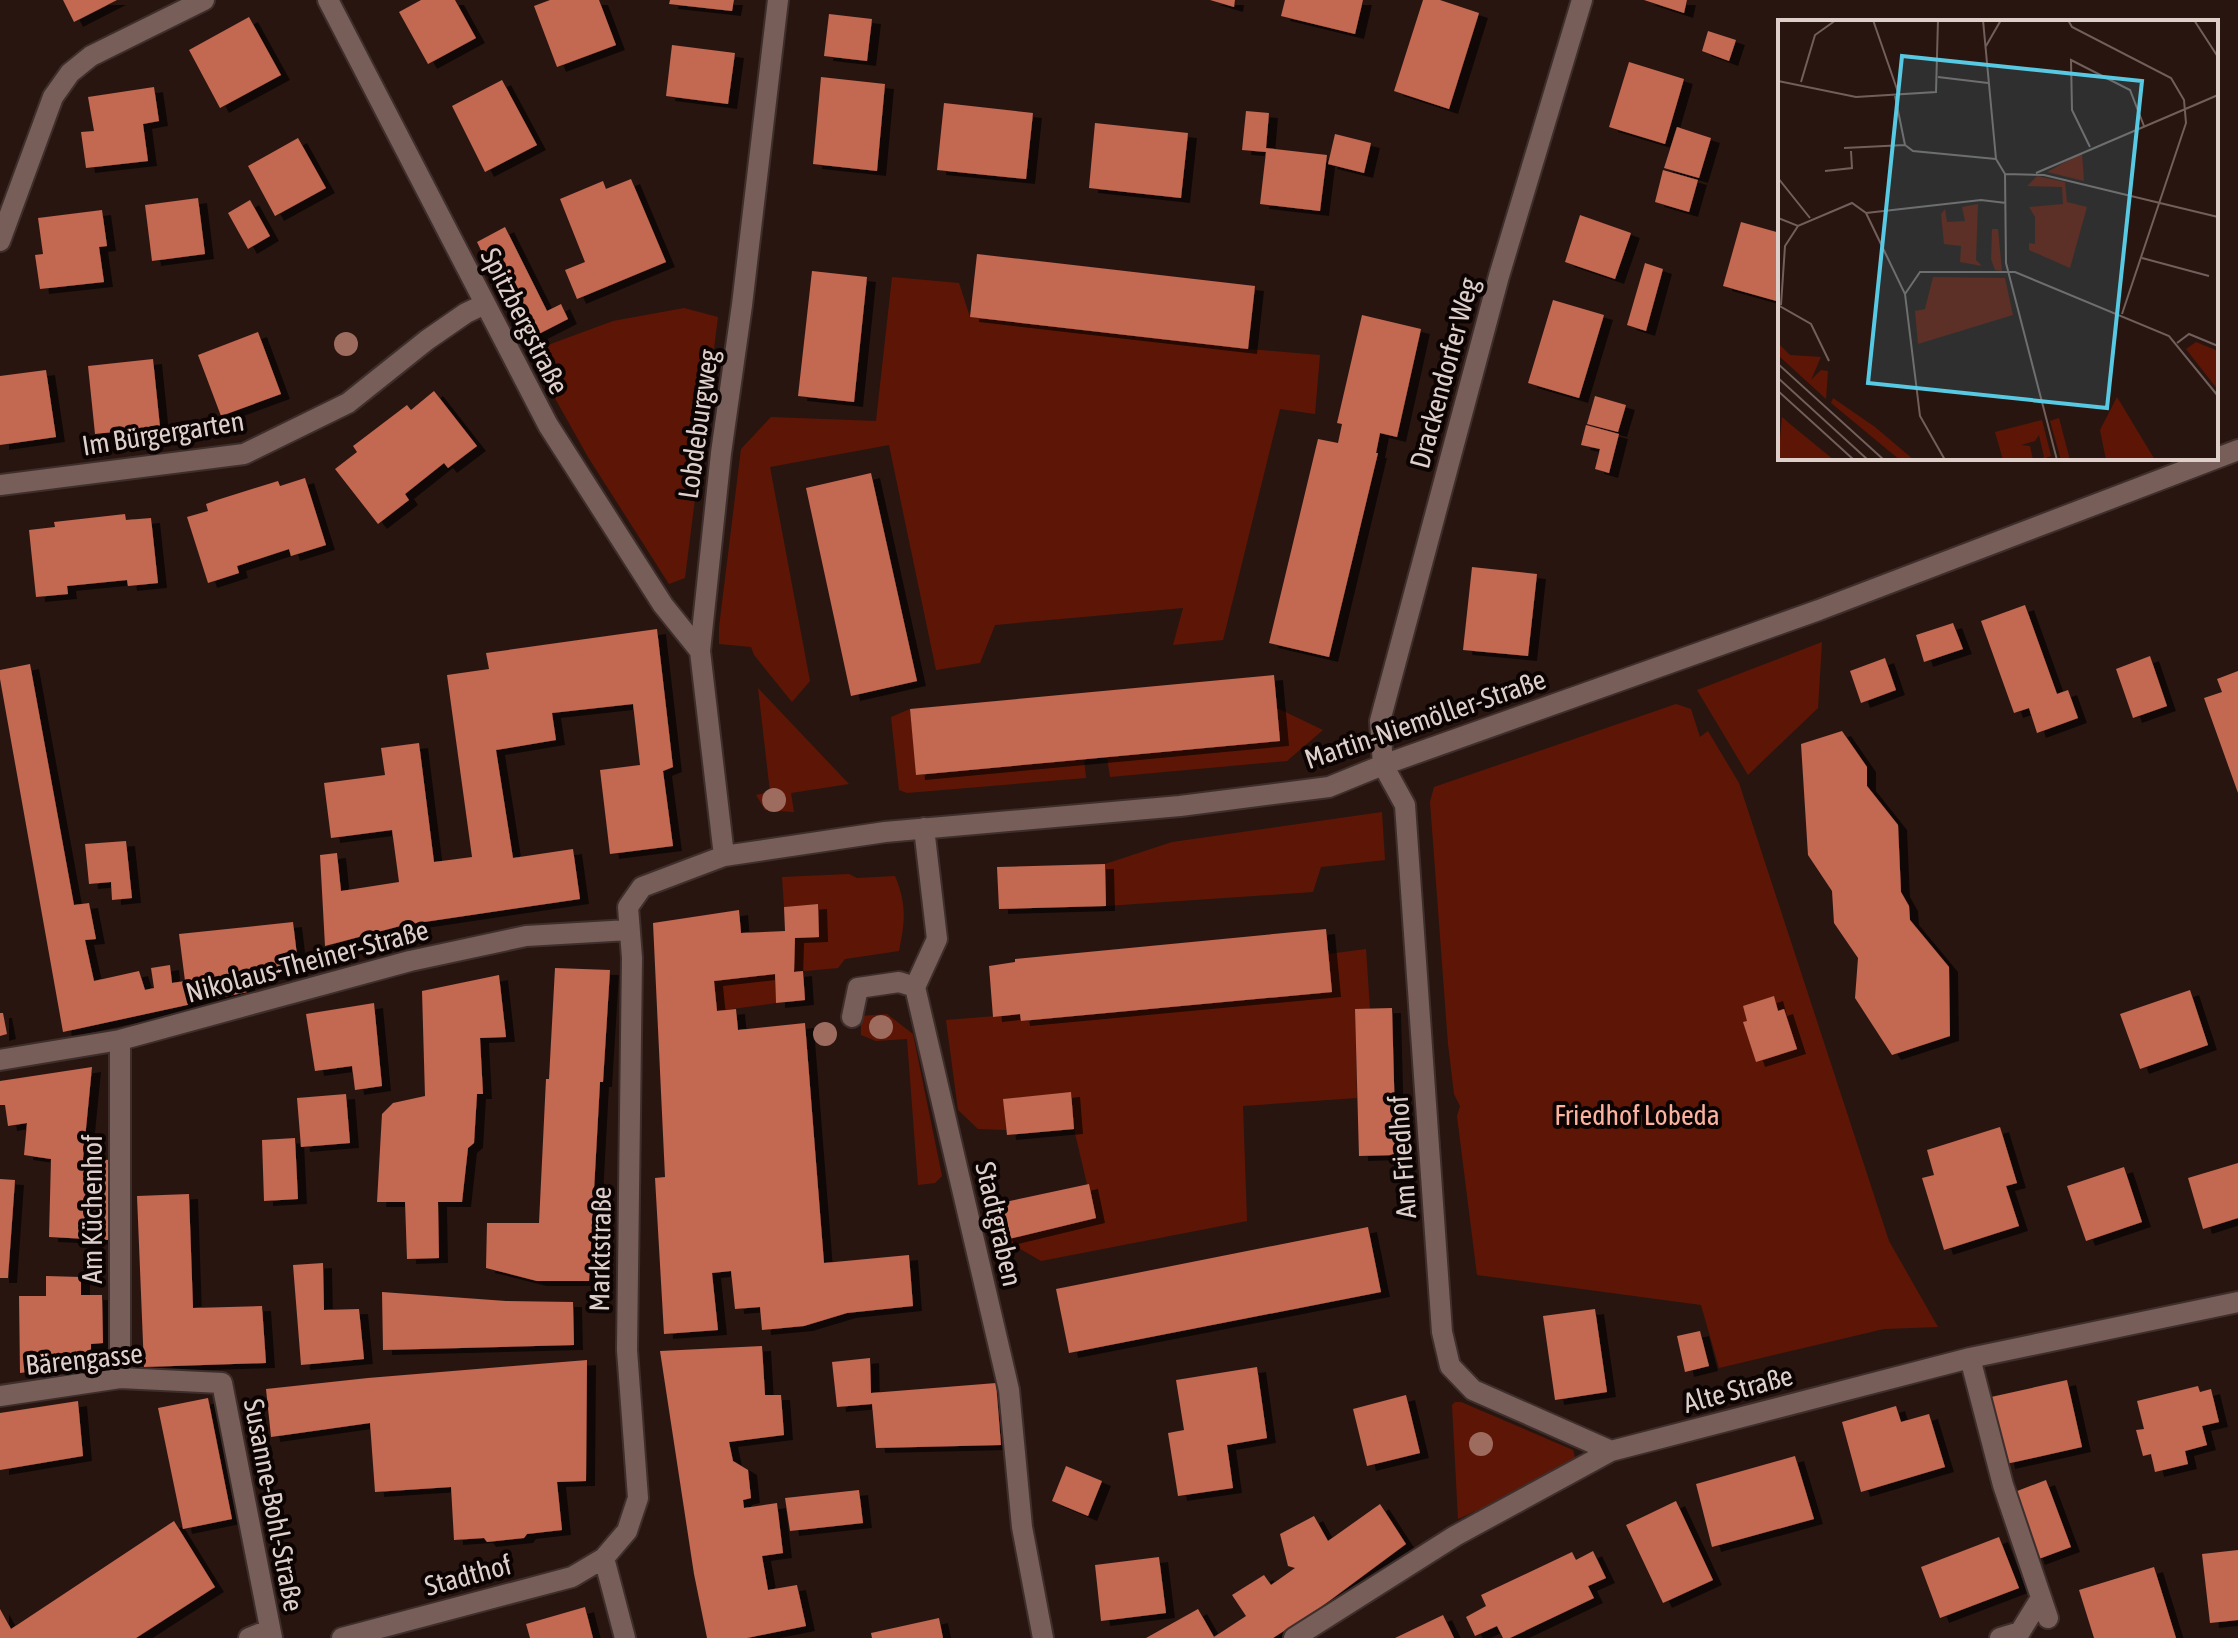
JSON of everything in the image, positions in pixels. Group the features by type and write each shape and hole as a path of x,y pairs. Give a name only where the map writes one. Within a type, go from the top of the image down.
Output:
{"street":[{"path":"0,241 53,97 70,73 91,56 204,0"},
{"name":"Spitzbergstraße","path":"328,0 548,425 663,605 700,651"},
{"name":"Lobdeburgweg","path":"724,856 700,651 721,453 778,0"},
{"name":"Drackendorfer Weg","path":"1383,765 1380,721 1499,276 1582,0"},
{"name":"Im Bürgergarten","path":"0,485 244,454 348,403 427,340 485,304"},
{"name":"Martin-Niemöller-Straße","path":"2218,458 2238,450"},
{"name":"Martin-Niemöller-Straße","path":"629,930 628,907 642,887 724,856 924,828 1180,806 1329,787 1819,610 2212,460"},
{"name":"Am Friedhof","path":"1383,765 1405,805 1442,1332 1450,1366 1473,1390 1611,1451"},
{"path":"852,1017 858,988 899,982 915,987 937,939 924,828"},
{"name":"Nikolaus-Theiner-Straße","path":"0,1060 120,1040 424,958 526,936 629,930"},
{"name":"Marktstraße","path":"604,1558 627,1531 638,1498 627,1350 632,958 629,930"},
{"name":"Stadtgraben","path":"915,987 1009,1390 1022,1527 1043,1638"},
{"name":"Am Küchenhof","path":"120,1040 120,1378"},
{"name":"Alte Straße","path":"1294,1638 1455,1536 1611,1451 1970,1358 2238,1302"},
{"path":"1970,1358 2003,1485 2048,1618"},
{"name":"Bärengasse","path":"0,1396 120,1378 222,1383"},
{"name":"Susanne-Bohl-Straße","path":"222,1383 271,1634"},
{"path":"604,1558 625,1638"},
{"name":"Stadthof","path":"342,1638 572,1577 604,1558"},
{"path":"2000,1638 2020,1632 2041,1598"},
{"path":"249,1638 271,1634"}],"green space":[{"path":"892,277 959,283 970,317 1320,355 1315,414 1280,409 1223,640 1173,645 1183,608 995,625 980,663 936,670 889,445 770,467 810,681 792,702 751,647 719,644 741,449 771,417 876,421"},
{"path":"684,308 718,317 685,578 669,584 588,457 529,352 613,321"},
{"path":"1822,642 1818,708 1748,775 1697,690"},
{"path":"758,688 849,784 791,793 794,812 765,810 756,795 770,792"},
{"name":"Friedhof Lobeda","path":"1676,704 1691,709 1700,737 1708,731 1739,783 1889,1241 1938,1327 1884,1329 1719,1368 1701,1305 1477,1275 1457,1116 1460,1106 1454,1094 1448,1044 1430,802 1434,787"},
{"path":"1277,708 1323,730 1287,761 1110,777 1107,757 1280,740"},
{"path":"910,709 917,775 1084,759 1086,778 907,793 899,790 891,717"},
{"path":"1382,812 1385,860 1321,867 1313,892 1106,906 1105,864 1172,842"},
{"path":"849,874 857,878 895,876 904,913 899,951 845,959 838,968 794,972 795,938 819,936 818,904 784,907 782,877"},
{"path":"1366,949 1370,1009 1355,1009 1357,1098 1243,1106 1247,1221 1041,1261 1005,1240 1095,1218 1074,1129 1071,1093 1004,1099 1006,1130 978,1129 958,1110 946,1020 1020,1014 1021,1021 1331,992 1328,954"},
{"path":"775,974 776,1003 717,1011 714,981"},
{"path":"887,1014 913,1034 942,1176 935,1183 918,1185 907,1039 876,1041 861,1035 861,1016"},
{"path":"1455,1402 1573,1450 1576,1461 1571,1469 1458,1519 1452,1405"}],"building":[{"path":"63,0 117,0 74,22"},
{"path":"421,0 455,0 476,38 428,64 399,12"},
{"path":"550,0 599,0 616,45 557,67 534,6"},
{"path":"670,0 734,0 732,11 669,4"},
{"path":"1210,0 1235,0 1234,7"},
{"path":"1285,0 1363,0 1355,34 1281,16"},
{"path":"1423,0 1440,0 1479,13 1449,109 1394,91"},
{"path":"1644,0 1687,0 1684,13"},
{"path":"829,14 872,19 867,61 824,56"},
{"path":"249,17 281,75 220,108 189,50"},
{"path":"1708,31 1736,40 1729,61 1702,51"},
{"path":"672,45 735,53 728,104 666,96"},
{"path":"1629,62 1684,79 1665,144 1609,127"},
{"path":"821,77 885,84 877,171 813,164"},
{"path":"502,80 537,145 485,172 452,106"},
{"path":"154,87 159,121 143,124 148,161 86,168 81,132 94,131 88,97"},
{"path":"944,103 1033,113 1026,179 937,170"},
{"path":"1246,111 1269,113 1266,148 1327,155 1320,211 1260,204 1266,152 1242,150"},
{"path":"1095,123 1188,133 1181,198 1089,188"},
{"path":"1677,127 1711,138 1699,178 1664,168"},
{"path":"1335,134 1371,143 1364,173 1328,164"},
{"path":"298,138 326,188 275,216 248,166"},
{"path":"1663,170 1698,180 1689,212 1655,202"},
{"path":"631,179 666,262 577,299 565,270 585,262 560,199 603,181 606,189"},
{"path":"198,198 205,254 152,261 145,205"},
{"path":"250,200 270,236 248,249 228,213"},
{"path":"102,210 107,246 99,247 104,282 40,289 35,255 43,254 38,218"},
{"path":"1580,215 1631,233 1615,279 1565,262"},
{"path":"1741,222 1778,232 1778,301 1723,286"},
{"path":"505,227 547,311 561,304 568,319 525,341 477,242"},
{"path":"977,254 1255,286 1248,349 970,317"},
{"path":"1645,263 1663,269 1646,331 1627,325"},
{"path":"812,271 867,277 854,402 798,396"},
{"path":"1553,300 1604,315 1579,398 1528,383"},
{"path":"1362,315 1421,329 1397,437 1380,433 1378,453 1329,657 1269,643 1318,439 1338,443 1342,424 1337,423"},
{"path":"258,332 281,394 221,416 198,355"},
{"path":"153,359 160,427 95,434 88,366"},
{"path":"46,370 56,437 0,445 0,376"},
{"path":"434,391 477,446 448,468 444,463 405,494 409,500 378,524 335,469 357,452 353,446 407,405 411,410"},
{"path":"1595,396 1626,405 1618,432 1587,424"},
{"path":"1586,425 1619,434 1609,473 1595,469 1600,449 1581,445"},
{"path":"871,473 917,681 851,696 806,488"},
{"path":"305,478 326,545 291,556 289,549 237,566 239,573 208,583 187,517 208,511 206,504 217,500 278,481 280,486"},
{"path":"125,514 126,520 151,518 158,583 128,586 127,580 67,586 68,594 36,597 29,530 55,527 54,522"},
{"path":"1472,567 1537,574 1528,656 1463,650"},
{"path":"2025,605 2057,694 2068,690 2078,718 2037,733 2029,708 2014,713 1981,621"},
{"path":"1953,623 1963,649 1924,662 1916,635"},
{"path":"657,629 673,767 663,771 673,846 610,854 600,770 640,765 633,704 552,713 556,740 496,750 513,858 573,849 580,899 404,925 325,946 320,855 337,853 341,891 399,882 392,830 331,838 324,783 385,775 381,748 419,743 434,862 472,857 447,675 489,669 486,653"},
{"path":"2150,656 2167,706 2133,718 2116,669"},
{"path":"1885,658 1896,690 1861,703 1850,671"},
{"path":"30,664 74,905 89,903 96,939 85,940 94,981 139,971 145,990 154,988 151,968 170,965 172,983 185,981 179,934 293,922 299,972 245,978 247,992 63,1032 0,679 0,670"},
{"path":"2238,671 2238,793 2204,698 2222,692 2217,679"},
{"path":"1274,675 1280,741 916,775 910,709"},
{"path":"1842,731 1867,767 1867,786 1898,825 1901,892 1909,906 1910,920 1949,967 1950,1036 1892,1055 1855,998 1858,958 1834,923 1832,891 1808,855 1801,744"},
{"path":"126,841 132,898 112,900 111,882 89,884 85,844"},
{"path":"1105,864 1106,906 999,909 997,867"},
{"path":"818,904 819,937 795,938 794,972 803,971 805,1000 776,1003 775,974 714,981 717,1011 736,1009 738,1030 805,1023 824,1263 909,1255 913,1306 847,1313 804,1326 762,1330 760,1307 735,1309 731,1271 712,1273 718,1330 664,1334 655,1178 665,1177 653,923 739,910 741,933 785,931 784,907"},
{"path":"1326,929 1332,992 1021,1021 1020,1014 993,1017 989,966 1015,962 1015,959"},
{"path":"555,968 610,970 603,1082 600,1082 589,1281 537,1281 486,1268 487,1223 539,1223"},
{"path":"499,975 506,1037 480,1038 483,1094 477,1094 474,1143 468,1148 462,1202 438,1202 439,1258 407,1259 405,1202 377,1202 382,1114 393,1103 425,1096 422,991"},
{"path":"2190,990 2208,1045 2140,1069 2120,1014"},
{"path":"1774,996 1778,1011 1784,1009 1797,1049 1756,1062 1743,1022 1747,1021 1743,1006"},
{"path":"374,1003 382,1086 355,1090 352,1066 315,1071 306,1014"},
{"path":"1392,1008 1396,1155 1359,1156 1355,1009"},
{"path":"0,1013 3,1013 7,1034 0,1036"},
{"path":"92,1067 83,1159 111,1160 109,1240 49,1237 51,1159 24,1155 27,1123 8,1126 5,1105 0,1105 0,1081"},
{"path":"1071,1092 1074,1129 1007,1135 1003,1099"},
{"path":"346,1094 350,1143 301,1147 297,1098"},
{"path":"2000,1127 2017,1183 2006,1186 2019,1226 1944,1250 1922,1178 1934,1175 1927,1150"},
{"path":"295,1138 298,1199 264,1201 262,1140"},
{"path":"2238,1163 2238,1218 2203,1229 2188,1178"},
{"path":"2124,1167 2142,1222 2086,1241 2067,1186"},
{"path":"0,1179 15,1180 8,1278 0,1278"},
{"path":"1089,1184 1096,1218 1005,1240 991,1205"},
{"path":"189,1194 193,1308 262,1306 266,1363 144,1367 137,1196"},
{"path":"1368,1227 1381,1292 1069,1353 1056,1289"},
{"path":"323,1263 324,1310 359,1309 364,1359 301,1365 293,1265"},
{"path":"46,1276 81,1277 81,1295 102,1295 103,1343 91,1344 91,1364 20,1373 19,1296 46,1296"},
{"path":"382,1292 506,1301 573,1302 574,1345 383,1350"},
{"path":"1595,1309 1607,1392 1555,1400 1543,1316"},
{"path":"1700,1331 1709,1366 1685,1372 1677,1336"},
{"path":"762,1346 765,1395 781,1395 784,1435 729,1442 733,1461 748,1470 751,1498 743,1500 744,1508 777,1503 783,1553 762,1556 768,1590 797,1585 806,1626 747,1638 707,1638 694,1574 660,1351"},
{"path":"870,1358 871,1393 996,1383 1001,1445 876,1448 872,1404 837,1407 832,1362"},
{"path":"587,1360 586,1481 557,1482 562,1530 487,1542 484,1538 454,1540 451,1487 375,1492 370,1423 271,1437 266,1389"},
{"path":"1257,1367 1267,1438 1227,1445 1233,1488 1178,1496 1168,1433 1184,1430 1176,1380"},
{"path":"2067,1380 2082,1447 2006,1464 1991,1397"},
{"path":"2198,1386 2200,1392 2211,1389 2219,1422 2202,1426 2207,1445 2185,1451 2188,1464 2155,1472 2151,1454 2143,1456 2136,1430 2144,1429 2137,1401"},
{"path":"1406,1395 1420,1453 1367,1466 1353,1409"},
{"path":"208,1398 232,1519 183,1529 158,1408"},
{"path":"78,1401 83,1456 0,1470 0,1413"},
{"path":"1896,1406 1901,1422 1929,1414 1945,1467 1861,1492 1842,1422"},
{"path":"1795,1456 1814,1519 1712,1547 1696,1484"},
{"path":"1066,1466 1102,1481 1088,1516 1052,1501"},
{"path":"2046,1480 2071,1547 2036,1560 2012,1493"},
{"path":"859,1490 863,1523 790,1531 785,1498"},
{"path":"1676,1501 1713,1580 1663,1603 1626,1525"},
{"path":"1380,1504 1406,1544 1273,1638 1146,1638 1198,1609 1214,1637 1246,1616 1232,1595 1264,1575 1271,1585 1295,1568 1288,1566 1280,1534 1314,1516 1328,1541"},
{"path":"174,1521 215,1587 136,1638 0,1638 0,1609 11,1629"},
{"path":"1999,1537 2019,1588 1940,1618 1921,1567"},
{"path":"2238,1550 2238,1620 2210,1623 2202,1554"},
{"path":"1593,1551 1606,1578 1588,1586 1594,1598 1510,1638 1503,1638 1497,1626 1475,1636 1466,1617 1486,1606 1481,1595 1572,1552 1576,1560"},
{"path":"1159,1557 1166,1613 1101,1621 1095,1565"},
{"path":"2154,1567 2176,1638 2094,1638 2079,1590"},
{"path":"585,1607 593,1638 530,1638 526,1624"},
{"path":"1443,1615 1454,1638 1395,1638"},
{"path":"939,1618 943,1638 872,1638 871,1633"}]}
